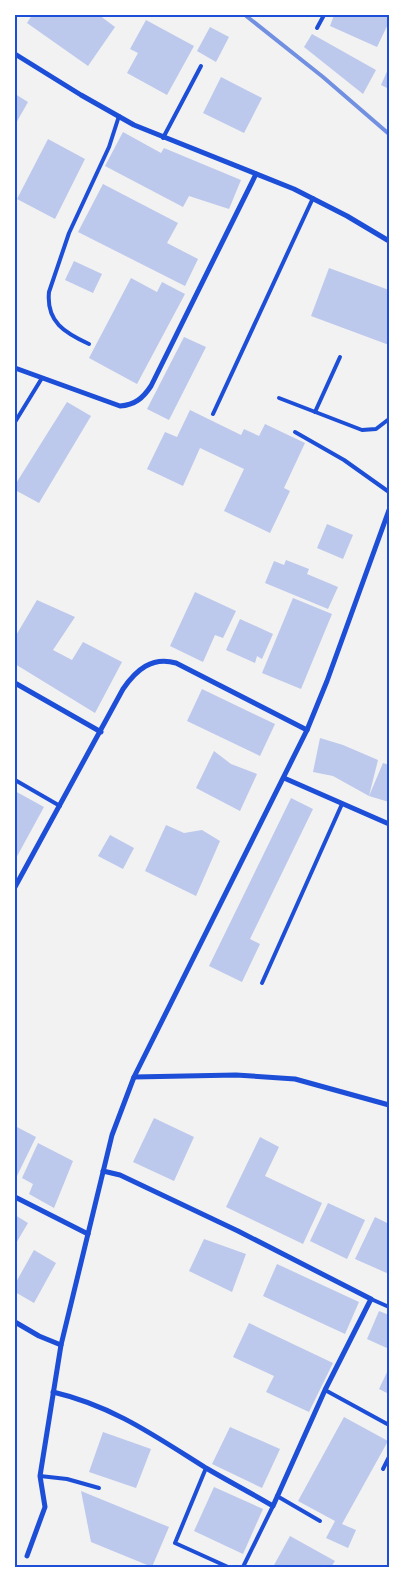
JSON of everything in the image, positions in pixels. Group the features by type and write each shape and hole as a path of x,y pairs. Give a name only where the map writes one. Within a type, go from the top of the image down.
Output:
{"street":[{"path":"15,54 119,116 163,138 313,198 389,241"},
{"path":"15,368 120,406 128,406 140,400 151,386 256,174"},
{"path":"27,1556 45,1507 40,1476 61,1344 112,1135 134,1077 307,730 327,681 389,510"},
{"path":"15,887 123,689 138,670 157,661 168,660 307,730"},
{"path":"15,683 100,732"},
{"path":"284,778 389,824"},
{"path":"134,1077 236,1075 295,1079 389,1104"},
{"path":"53,1392 82,1399 122,1417 163,1439 206,1468 273,1506 326,1390 371,1300 238,1230 120,1175 102,1171"},
{"path":"15,1197 88,1234"},
{"path":"15,1322 39,1336 61,1344"}],"lane":[{"path":"317,28 324,15"},
{"path":"163,138 201,66"},
{"path":"89,344 62,330 52,318 48,301 49,292 69,233 109,147 119,116"},
{"path":"213,414 313,198"},
{"path":"315,412 340,356"},
{"path":"15,422 42,378"},
{"path":"279,398 362,430 376,429 389,419"},
{"path":"295,432 344,460 389,492"},
{"path":"15,780 60,806"},
{"path":"262,982 342,804"},
{"path":"371,1300 389,1307"},
{"path":"326,1390 389,1425"},
{"path":"382,1469 389,1457"},
{"path":"206,1468 175,1544 228,1567"},
{"path":"40,1476 67,1479 99,1488"},
{"path":"277,1496 320,1521"},
{"path":"243,1567 273,1506"}],"building":[{"path":"32,15 99,15 115,27 88,66 27,23"},
{"path":"334,15 389,15 389,22 377,47 330,26"},
{"path":"146,20 194,46 167,95 127,73 138,53 130,49"},
{"path":"210,27 229,37 216,62 197,51"},
{"path":"312,34 376,70 363,94 304,47"},
{"path":"389,67 389,89 381,85"},
{"path":"221,77 262,98 244,133 203,113"},
{"path":"15,94 28,102 15,125"},
{"path":"123,132 161,153 164,148 241,180 229,209 189,196 183,207 105,166"},
{"path":"48,139 85,159 55,219 17,199"},
{"path":"103,184 178,223 167,243 198,259 185,286 78,232"},
{"path":"74,261 102,274 93,293 65,280"},
{"path":"329,268 389,290 389,345 311,316"},
{"path":"131,278 157,292 162,282 185,294 137,384 89,358"},
{"path":"184,337 206,347 169,420 147,409"},
{"path":"67,402 91,416 39,503 15,490 15,485"},
{"path":"190,410 241,435 244,429 259,436 265,424 305,443 284,488 290,491 270,533 224,511 244,469 200,448 183,486 147,469 165,432 177,437"},
{"path":"327,524 353,535 343,559 317,548"},
{"path":"286,560 309,569 307,574 338,587 328,609 265,583 274,561 284,565"},
{"path":"195,592 236,611 223,638 215,635 203,662 170,646"},
{"path":"293,598 332,614 301,689 262,673"},
{"path":"37,600 75,617 53,650 72,660 83,642 122,662 95,713 15,664 15,637"},
{"path":"240,619 273,634 262,659 257,656 255,663 226,650"},
{"path":"202,689 275,724 260,756 187,721"},
{"path":"320,738 343,745 378,760 369,796 333,776 313,772"},
{"path":"214,751 231,764 257,774 240,811 196,788"},
{"path":"383,763 389,765 389,802 369,796"},
{"path":"15,791 44,807 15,860"},
{"path":"291,798 313,809 250,939 260,944 242,982 209,966"},
{"path":"166,825 184,833 202,830 220,841 196,896 145,871"},
{"path":"110,835 134,848 123,869 98,856"},
{"path":"154,1118 194,1137 174,1181 133,1162"},
{"path":"15,1126 36,1137 15,1180"},
{"path":"260,1137 279,1147 265,1176 322,1203 303,1244 226,1207"},
{"path":"38,1143 73,1161 54,1208 29,1194 33,1184 22,1178"},
{"path":"328,1203 365,1220 347,1259 310,1241"},
{"path":"15,1215 28,1223 15,1245"},
{"path":"375,1217 389,1224 389,1274 355,1259"},
{"path":"204,1239 246,1254 232,1292 189,1271"},
{"path":"34,1250 56,1263 34,1303 15,1292 15,1284"},
{"path":"277,1264 359,1302 345,1334 263,1296"},
{"path":"379,1311 389,1315 389,1349 367,1339"},
{"path":"249,1323 333,1363 309,1412 266,1392 274,1376 233,1357"},
{"path":"389,1368 389,1394 379,1389"},
{"path":"344,1417 388,1441 342,1524 356,1530 348,1548 326,1538 335,1521 298,1501"},
{"path":"230,1427 280,1449 262,1488 212,1464"},
{"path":"103,1432 151,1449 136,1488 89,1472"},
{"path":"214,1487 263,1509 243,1554 194,1531"},
{"path":"81,1491 169,1527 152,1567 91,1542"},
{"path":"290,1536 335,1561 331,1567 273,1567"}],"railway":[{"path":"245,15 323,77 389,134"}]}
